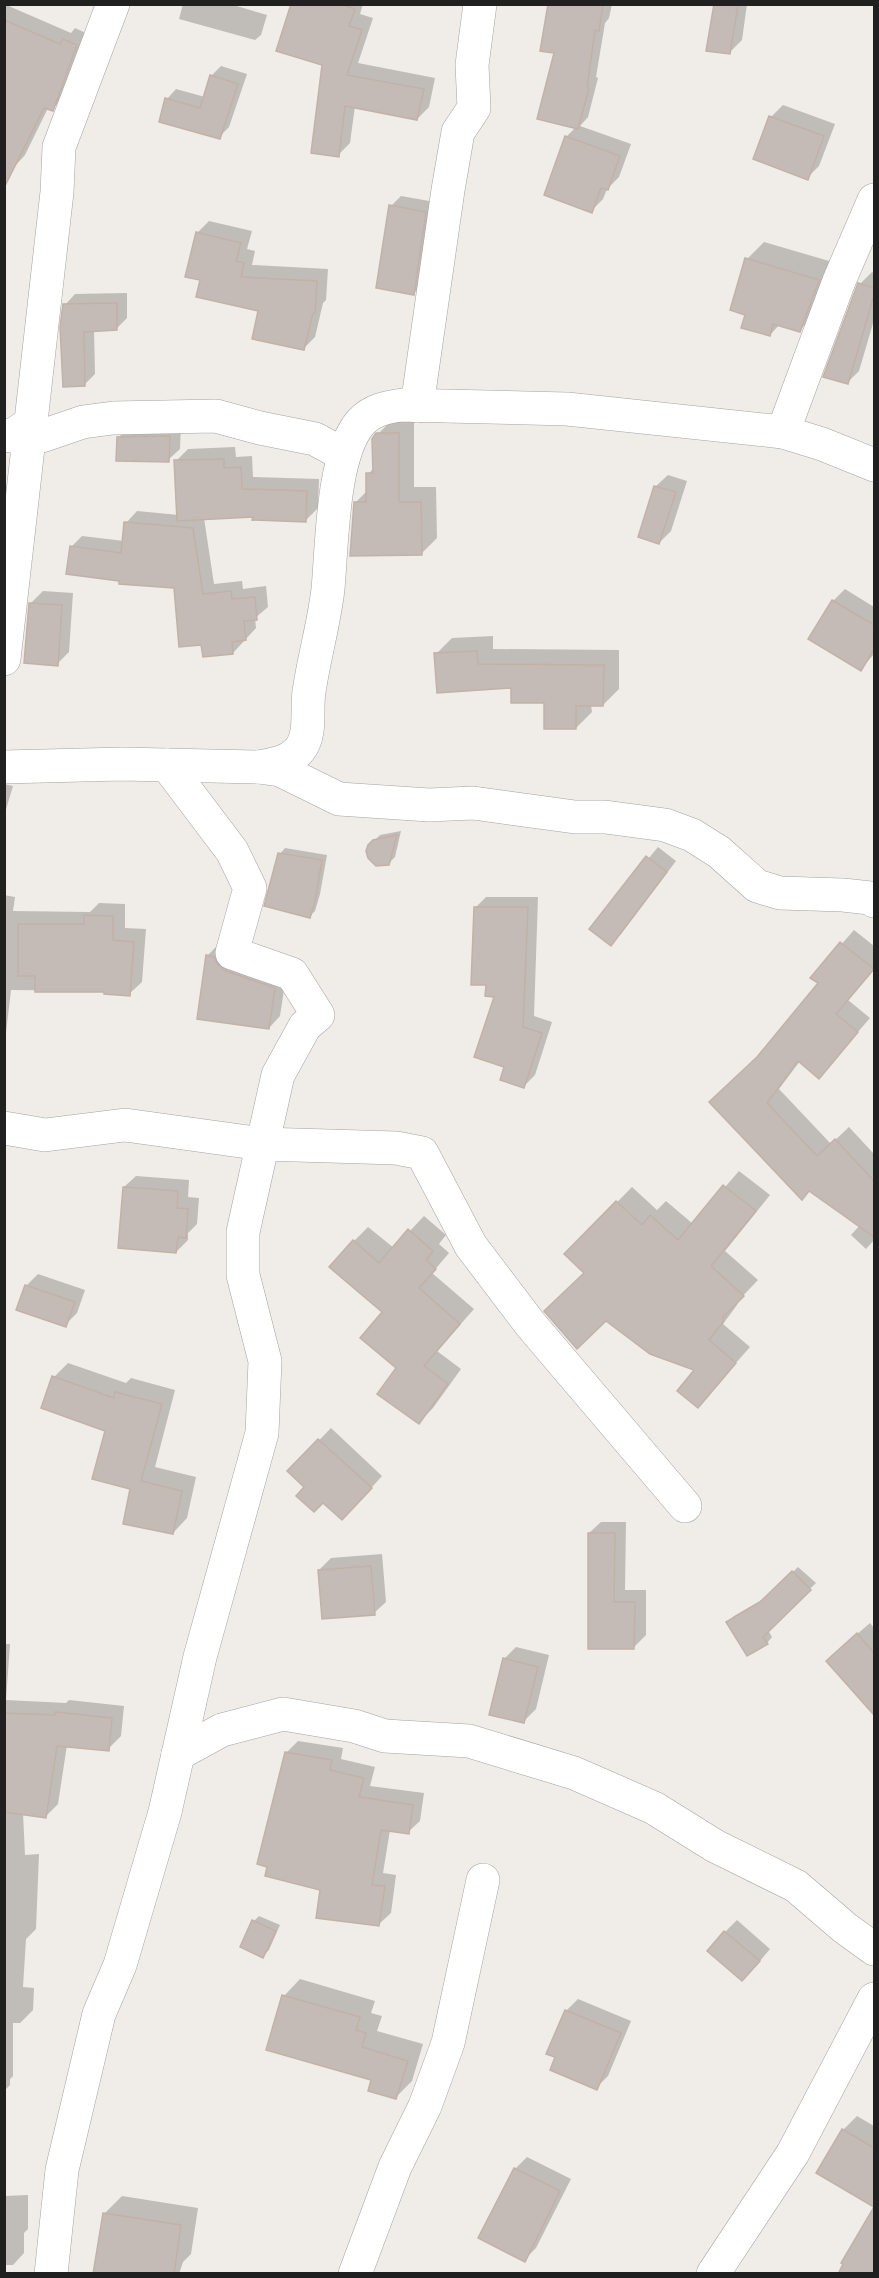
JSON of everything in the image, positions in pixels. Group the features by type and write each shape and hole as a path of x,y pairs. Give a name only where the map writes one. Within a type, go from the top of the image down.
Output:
{"street":[{"path":"4,659 17,429 57,192 59,147 113,4"},
{"path":"417,406 458,132 474,108 472,65 480,4"},
{"path":"783,432 840,280 874,200"},
{"path":"259,767 282,763 299,750 307,735 309,693 326,600 331,537 344,455 361,422 371,413 383,408 402,405 567,409 783,432 830,447 874,465"},
{"path":"17,429 42,436 83,422 113,418 216,416 315,439 344,455"},
{"path":"4,767 122,764 259,767 280,770 339,799 429,805 473,803 575,817 605,817 665,825 692,835 719,852 757,886 780,893 843,895 870,898 874,901"},
{"path":"51,2274 62,2170 83,2077 99,2014 120,1965 165,1812 200,1657 262,1433 265,1361 243,1275 243,1232 278,1076 305,1026 318,1015 292,974 232,953 250,888 232,851 167,765"},
{"path":"4,1128 45,1135 125,1125 262,1144 396,1148 422,1153 471,1246 531,1325 685,1506"},
{"path":"189,1704 222,1730"},
{"path":"178,1755 222,1730 282,1714 354,1726 385,1736 469,1741 574,1773 654,1808 715,1846 796,1886 845,1928 874,1949"},
{"path":"355,2274 395,2167 425,2106 448,2043 483,1880"},
{"path":"713,2274 793,2152 874,1999"}],"building":[{"path":"291,4 340,4 355,9 349,26 362,30 347,75 424,89 417,120 345,106 339,157 311,153 322,65 276,51"},
{"path":"548,4 603,4 599,31 595,30 587,88 589,88 578,129 537,119 554,53 540,51"},
{"path":"714,4 738,4 730,54 706,51"},
{"path":"4,20 60,44 63,39 77,45 53,111 44,108 4,188"},
{"path":"210,75 238,84 220,139 159,122 165,98 200,108"},
{"path":"769,116 824,136 808,180 753,159"},
{"path":"565,136 620,156 608,190 601,188 592,213 544,195"},
{"path":"389,205 426,212 414,295 376,288"},
{"path":"196,232 241,243 236,261 244,263 241,277 317,281 315,313 313,313 304,350 252,339 258,311 196,297 200,280 185,277"},
{"path":"745,258 819,280 800,332 773,324 770,336 741,328 745,315 730,310"},
{"path":"858,283 874,288 874,295 848,384 823,377"},
{"path":"117,303 117,330 84,332 85,386 63,387 60,327 63,304"},
{"path":"376,433 399,433 399,502 421,502 422,555 350,556 354,502 366,502 366,473 373,473 372,439"},
{"path":"170,436 169,462 116,461 117,437"},
{"path":"224,459 224,468 241,467 242,489 307,491 306,522 252,520 253,517 177,521 174,460"},
{"path":"654,486 676,492 659,544 638,537"},
{"path":"124,522 193,528 203,594 231,591 232,599 255,597 257,620 244,621 246,640 232,642 233,654 203,657 201,645 179,647 174,588 119,584 119,581 66,574 70,546 121,553"},
{"path":"832,600 874,625 874,649 861,671 808,639"},
{"path":"29,603 62,605 58,666 24,663"},
{"path":"477,651 478,664 604,665 603,706 576,706 576,729 544,729 544,703 511,703 511,688 437,693 434,653"},
{"path":"397,835 389,865 376,866 368,858 366,851 368,845 373,840"},
{"path":"278,853 322,860 310,918 264,906"},
{"path":"646,856 667,872 611,946 589,929"},
{"path":"474,907 528,907 523,1027 542,1033 524,1088 500,1080 504,1067 474,1057 494,997 485,996 486,985 471,985"},
{"path":"84,915 113,916 113,940 134,942 130,996 104,994 104,992 35,992 35,976 18,976 18,924 84,924"},
{"path":"840,942 874,969 836,1014 858,1032 819,1079 798,1061 767,1103 817,1156 835,1139 874,1181 874,1237 809,1191 802,1200 709,1102 757,1057 818,983 810,978"},
{"path":"206,955 214,957 218,965 226,971 275,988 269,1029 197,1019"},
{"path":"723,1185 756,1211 711,1266 744,1296 723,1317 723,1322 709,1340 736,1363 698,1408 677,1391 694,1370 650,1354 606,1321 577,1349 544,1311 584,1273 564,1254 616,1201 642,1225 650,1215 678,1240"},
{"path":"123,1187 178,1191 177,1208 188,1209 186,1238 178,1237 176,1253 118,1248"},
{"path":"408,1229 433,1251 426,1260 436,1269 419,1288 460,1324 424,1366 448,1384 419,1424 377,1394 396,1368 360,1338 382,1312 329,1267 353,1240 379,1263"},
{"path":"25,1285 75,1302 66,1327 16,1310"},
{"path":"52,1376 114,1398 115,1392 162,1404 141,1481 182,1491 173,1534 123,1524 130,1489 92,1479 105,1431 41,1408"},
{"path":"318,1439 372,1488 342,1520 323,1503 314,1512 296,1496 304,1487 287,1471"},
{"path":"588,1533 615,1533 614,1602 635,1602 634,1649 588,1649"},
{"path":"371,1566 375,1615 322,1619 318,1570"},
{"path":"792,1571 811,1590 763,1637 768,1644 747,1656 726,1622 760,1602"},
{"path":"857,1633 874,1653 874,1715 826,1661"},
{"path":"503,1658 538,1667 524,1723 489,1715"},
{"path":"55,1712 112,1718 109,1751 57,1746 46,1818 4,1812 4,1713 55,1715"},
{"path":"285,1752 332,1760 330,1770 364,1778 359,1797 413,1805 409,1834 381,1830 372,1885 385,1886 379,1926 316,1918 320,1890 265,1876 267,1867 257,1864"},
{"path":"252,1920 276,1931 263,1958 240,1947"},
{"path":"724,1931 760,1961 742,1981 707,1951"},
{"path":"282,1995 360,2017 356,2030 366,2033 362,2047 408,2061 396,2099 368,2091 371,2080 266,2050"},
{"path":"565,2010 621,2033 597,2090 550,2070 555,2057 546,2054"},
{"path":"842,2129 874,2148 874,2207 816,2173"},
{"path":"514,2168 560,2191 525,2262 478,2238"},
{"path":"874,2207 874,2274 838,2274 843,2264 841,2263"},
{"path":"103,2213 181,2225 174,2274 93,2274"}]}
